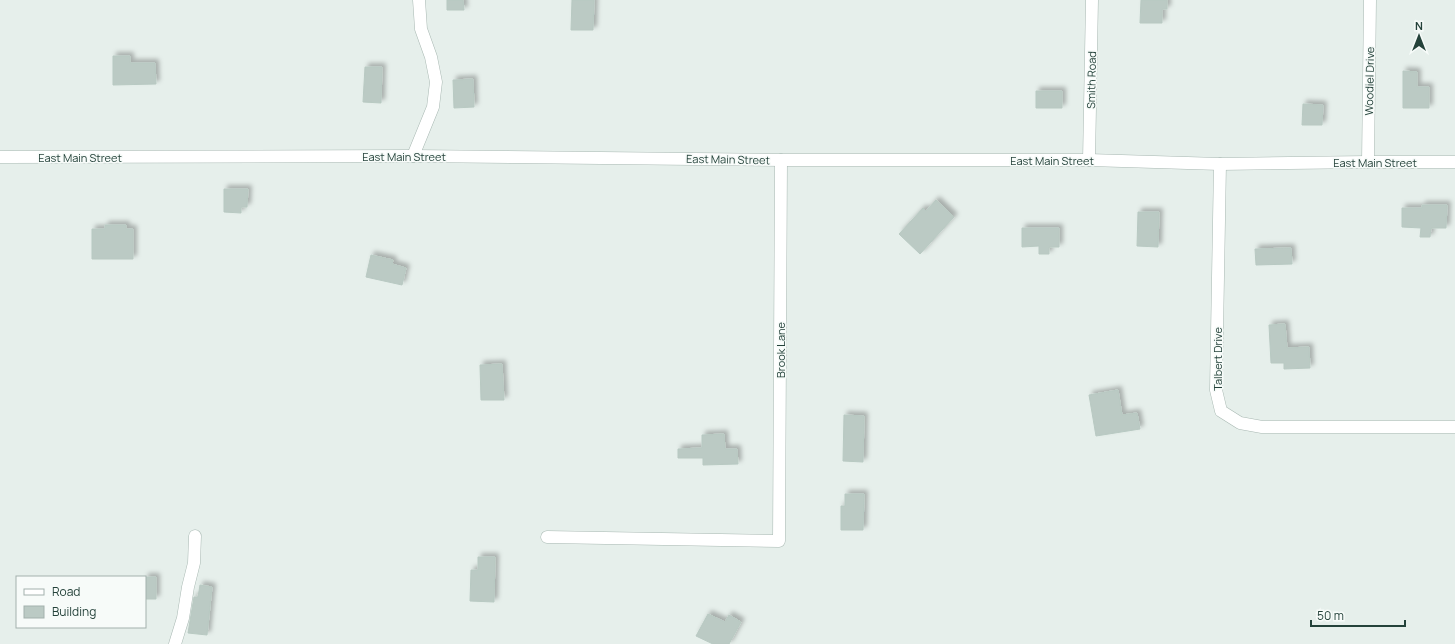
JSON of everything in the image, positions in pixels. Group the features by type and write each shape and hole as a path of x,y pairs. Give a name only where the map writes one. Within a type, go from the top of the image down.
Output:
{"street":[{"path":"413,156 433,107 436,82 431,57 421,29 419,0"},
{"name":"Smith Road","path":"1089,160 1092,0"},
{"name":"Woodiel Drive","path":"1368,162 1370,0"},
{"name":"East Main Street","path":"0,157 413,156 781,160 1089,160 1220,164 1455,162"},
{"name":"Brook Lane","path":"547,537 779,541 781,160"},
{"name":"Talbert Drive","path":"1220,164 1216,390 1221,411 1240,423 1262,427 1455,427"},
{"path":"175,644 183,618 194,563 195,536"}],"building":[{"path":"447,0 463,0 464,10 447,10"},
{"path":"572,0 594,0 593,30 571,30"},
{"path":"1141,0 1167,0 1167,9 1162,9 1162,23 1140,23"},
{"path":"113,56 130,56 130,63 155,63 156,84 113,85"},
{"path":"365,67 382,67 381,103 363,102"},
{"path":"1403,71 1417,72 1417,87 1429,87 1429,108 1403,108"},
{"path":"473,79 474,107 454,108 453,80"},
{"path":"1036,91 1062,91 1062,108 1036,108"},
{"path":"1303,104 1323,105 1322,125 1302,125"},
{"path":"224,189 248,189 247,207 241,207 241,213 224,212"},
{"path":"936,200 954,217 920,254 899,234 923,208 926,211"},
{"path":"1422,205 1447,205 1446,228 1431,228 1430,237 1420,237 1421,228 1402,227 1402,208 1422,208"},
{"path":"1138,212 1159,212 1158,247 1137,246"},
{"path":"105,225 126,225 126,229 133,229 133,259 92,259 92,229 105,229"},
{"path":"1022,228 1059,228 1059,247 1049,247 1049,254 1039,254 1039,246 1022,247"},
{"path":"1291,248 1292,264 1256,265 1255,249"},
{"path":"371,255 393,260 392,264 406,268 402,285 366,277"},
{"path":"1285,324 1287,348 1309,347 1310,368 1284,369 1284,363 1271,363 1269,325"},
{"path":"502,364 504,400 481,400 480,365"},
{"path":"1118,390 1122,415 1137,413 1140,429 1096,436 1089,395"},
{"path":"844,415 864,416 863,462 843,461"},
{"path":"724,434 725,449 737,449 738,464 703,465 703,458 678,458 678,449 702,448 702,435"},
{"path":"845,494 864,494 863,530 841,530 841,506 845,506"},
{"path":"478,557 495,557 494,602 470,601 471,570 478,570"},
{"path":"146,577 156,577 156,599 146,599"},
{"path":"200,585 212,587 207,635 188,633 194,597 198,597"},
{"path":"708,614 725,622 729,615 741,622 729,644 713,644 696,636"}]}
